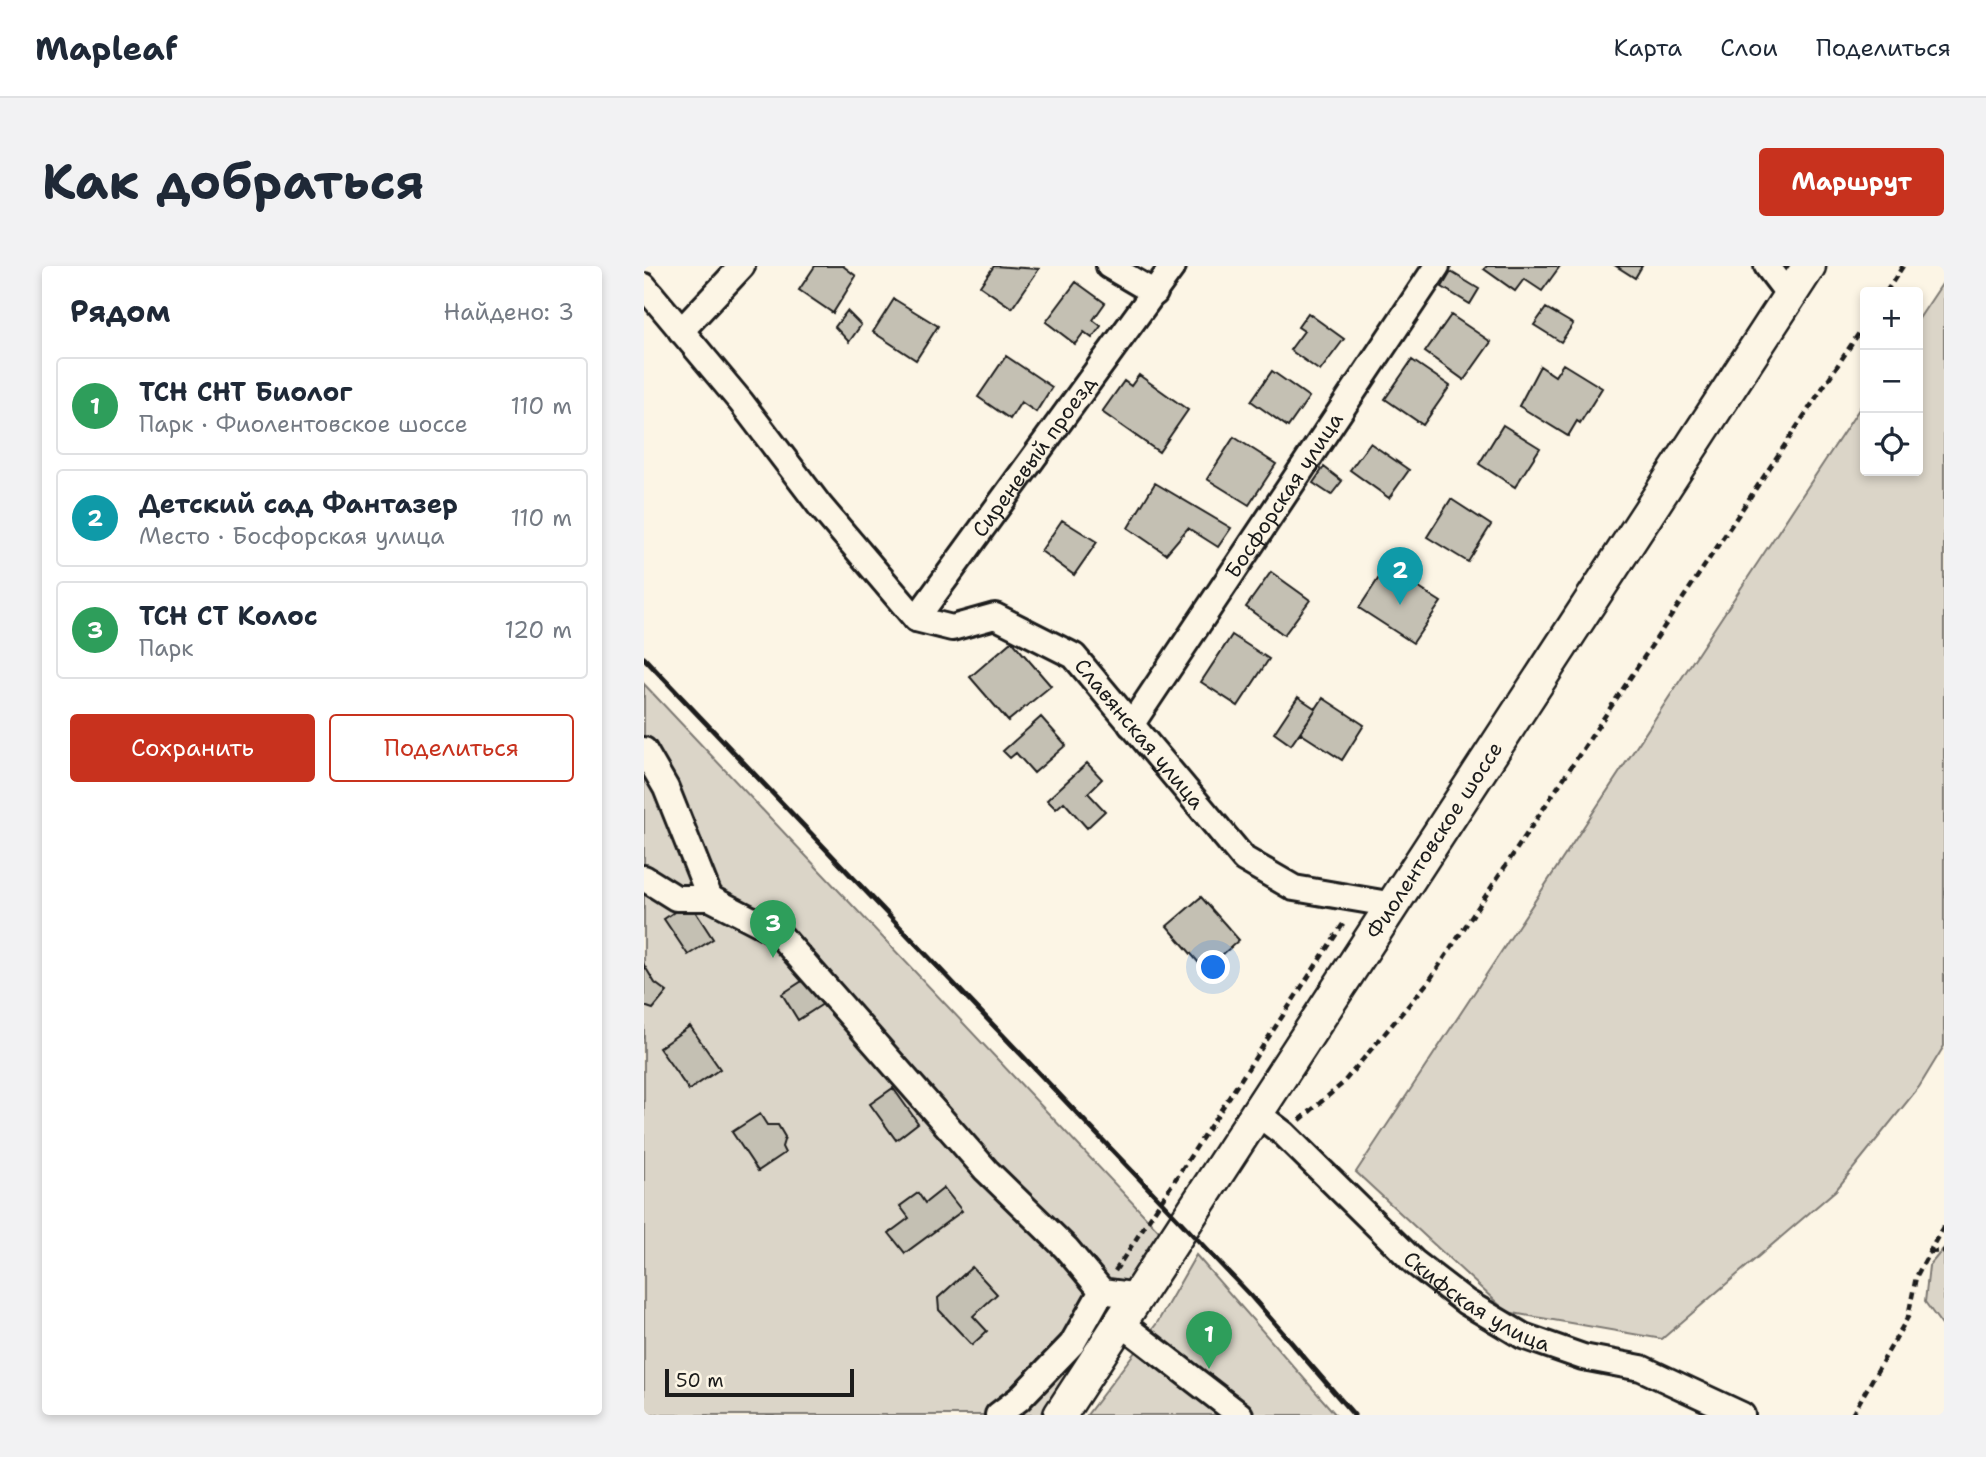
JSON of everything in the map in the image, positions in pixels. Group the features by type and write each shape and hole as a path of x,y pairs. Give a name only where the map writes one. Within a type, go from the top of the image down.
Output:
{"main road":[{"name":"Фиолентовское шоссе","path":"1060,1415 1122,1324 1809,266"}],"street":[{"path":"681,331 742,266"},
{"path":"1109,266 1155,293"},
{"name":"Сиреневый проезд","path":"916,619 1173,266"},
{"name":"Босфорская улица","path":"1131,725 1437,266"},
{"path":"1768,266 1790,296"},
{"path":"644,286 741,402 820,506 916,619"},
{"name":"Славянская улица","path":"916,619 952,628 995,616 1074,656 1244,859 1294,888 1394,905"},
{"path":"644,750 666,788 710,898"},
{"path":"644,878 676,898 710,898 778,933 986,1170 1066,1248 1102,1291 1139,1296"},
{"name":"Скифская улица","path":"1258,1114 1284,1134 1414,1262 1466,1303 1523,1336 1583,1357 1641,1368 1742,1415"},
{"path":"998,1415 1019,1399 1072,1344 1102,1291"},
{"path":"1122,1324 1240,1415"}],"path":[{"path":"1889,287 1903,266"},
{"path":"1284,1134 1342,1084 1429,981 1860,332"},
{"path":"1852,1415 1908,1317 1916,1277 1944,1225"},
{"path":"1929,1252 1944,1251"}],"shaded area":[{"path":"1944,281 1944,1046 1919,1087 1836,1190 1662,1339 1507,1312 1356,1172 1860,408 1860,476 1923,476 1923,312"},
{"path":"644,684 1160,1232 1042,1415 644,1415"},
{"path":"1944,1248 1944,1328 1925,1302 1929,1266"},
{"path":"1196,1255 1336,1415 1087,1415 1157,1323"}],"building":[{"path":"815,266 843,266 856,276 833,313 799,290"},
{"path":"994,266 1039,269 1012,308 980,286"},
{"path":"1487,266 1560,266 1542,291 1524,279 1515,291 1484,269"},
{"path":"1616,266 1642,266 1635,278"},
{"path":"1451,272 1479,289 1470,304 1442,287"},
{"path":"1076,282 1105,303 1093,320 1101,326 1092,338 1084,332 1075,344 1046,322"},
{"path":"894,299 938,326 916,360 873,332"},
{"path":"1546,308 1573,324 1561,342 1534,325"},
{"path":"847,311 861,325 849,342 835,327"},
{"path":"1308,313 1344,339 1320,371 1290,350 1304,331 1298,327"},
{"path":"1451,315 1491,342 1464,380 1425,352"},
{"path":"1006,356 1052,387 1036,412 1021,402 1010,419 978,397"},
{"path":"1412,360 1450,386 1423,425 1385,399"},
{"path":"1563,364 1602,388 1580,423 1577,421 1568,436 1519,406 1540,366 1555,376"},
{"path":"1272,371 1309,397 1288,427 1251,401"},
{"path":"1139,375 1188,410 1159,452 1102,412 1124,381 1131,386"},
{"path":"1503,425 1540,448 1515,487 1479,464"},
{"path":"1234,437 1276,464 1249,505 1207,479"},
{"path":"1370,443 1409,470 1389,498 1350,470"},
{"path":"1324,467 1342,481 1331,495 1313,483"},
{"path":"1155,483 1231,528 1218,547 1188,528 1166,554 1128,528"},
{"path":"1451,499 1491,525 1468,562 1427,537"},
{"path":"1062,520 1097,542 1074,575 1041,551"},
{"path":"1386,567 1441,602 1413,643 1359,608"},
{"path":"1271,572 1310,600 1284,635 1246,607"},
{"path":"1232,635 1269,659 1238,706 1201,682"},
{"path":"1012,641 1051,686 1008,721 970,677"},
{"path":"1298,697 1316,709 1291,745 1274,733"},
{"path":"1323,698 1364,725 1342,760 1300,733"},
{"path":"1041,717 1066,745 1034,773 1016,753 1010,758 1003,751"},
{"path":"1087,763 1102,779 1088,793 1105,811 1087,828 1064,802 1056,809 1047,800"},
{"path":"1201,897 1239,940 1205,970 1167,926"},
{"path":"689,902 713,939 688,955 664,919"},
{"path":"644,965 655,983 667,992 653,1009 644,1006"},
{"path":"810,976 826,1002 798,1020 782,994"},
{"path":"690,1026 720,1069 689,1090 659,1048"},
{"path":"893,1088 918,1123 896,1140 870,1104"},
{"path":"760,1114 767,1125 778,1125 785,1137 782,1147 785,1153 758,1171 732,1132"},
{"path":"944,1188 962,1211 905,1253 889,1233 909,1218 900,1206 918,1193 925,1203"},
{"path":"972,1267 997,1294 973,1316 987,1331 972,1345 939,1310 938,1298"}],"railway":[{"path":"644,658 1251,1296 1354,1415"}],"place":[{"name":"Детский сад Фантазер","path":"1400,605"},
{"name":"ТСН СТ Колос","path":"773,958"},
{"name":"ТСН СНТ Биолог","path":"1209,1369"}]}
